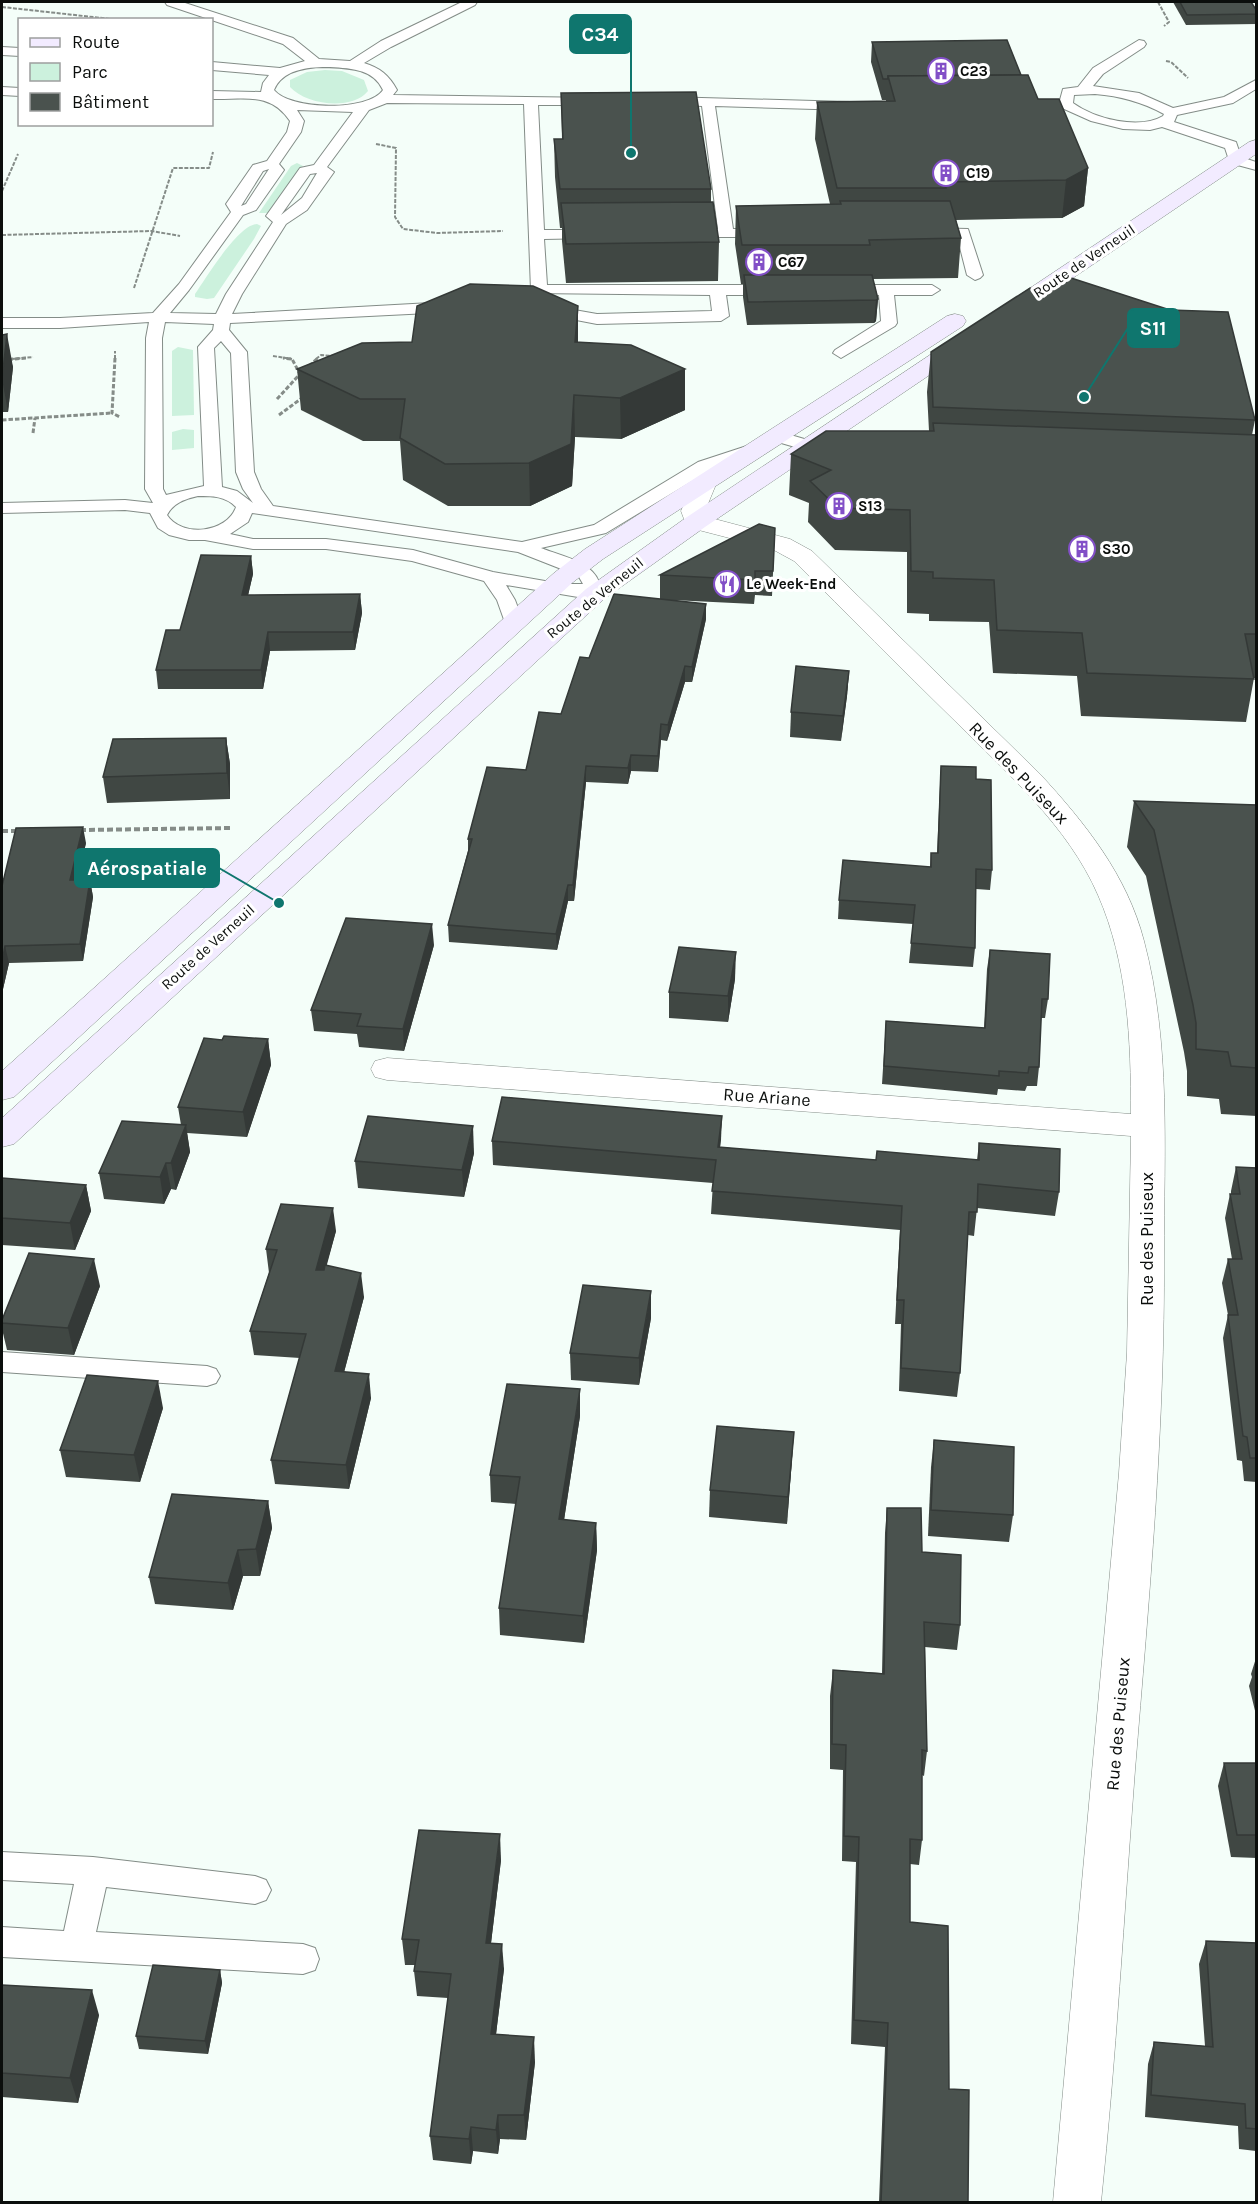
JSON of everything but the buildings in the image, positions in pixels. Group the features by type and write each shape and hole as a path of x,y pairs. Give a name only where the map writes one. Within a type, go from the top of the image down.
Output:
{"main road":[{"name":"Route de Verneuil","path":"2,1136 598,590 1245,154 1257,129"},
{"name":"Route de Verneuil","path":"1034,271 1245,154"},
{"name":"Route de Verneuil","path":"2,1089 81,1014 576,568 974,309"}],"street":[{"path":"696,522 693,511 705,482"},
{"name":"Rue des Puiseux","path":"696,522 781,544 803,556 1030,780 1064,817 1093,854 1114,899 1131,948 1142,1003 1147,1057 1147,1292 1141,1465 1077,2202"},
{"name":"Rue Ariane","path":"387,1069 1147,1126"}],"lane":[{"path":"171,2 288,41 316,63"},
{"path":"352,65 386,44 471,2"},
{"path":"1083,89 1098,71 1133,47"},
{"path":"2,51 18,52"},
{"path":"213,66 281,72 316,63 352,65 378,72 383,76 390,90 384,99"},
{"path":"281,72 268,84 267,90 271,96 285,104 320,108 364,107 384,99 610,101"},
{"path":"1009,105 1066,105 1118,124 1147,126 1228,100 1257,84"},
{"path":"1066,105 1068,92 1083,89 1120,93 1144,99 1168,118 1245,154"},
{"path":"2,91 18,92"},
{"path":"213,95 271,96"},
{"path":"531,101 539,291 796,290"},
{"path":"654,101 860,106"},
{"path":"708,102 726,233"},
{"path":"162,507 154,489 154,338 158,317 184,287 238,212 233,204 241,191 258,168 272,164 294,132 297,121 285,104"},
{"path":"213,491 206,347 221,325 234,294 281,221 293,217 327,172 318,168 364,107"},
{"path":"915,232 963,232 975,275"},
{"path":"667,233 785,233"},
{"path":"537,235 608,234"},
{"path":"830,290 932,290"},
{"path":"842,353 889,323 886,290"},
{"path":"527,306 597,319 721,316 717,291"},
{"path":"2,323 60,323 158,317 221,325 469,306"},
{"path":"221,325 239,352 245,472 252,489 267,510"},
{"path":"522,547 600,529 704,466 768,442 809,446 842,453"},
{"path":"213,491 235,496 245,507 522,547 576,568 590,578 598,590 570,591 552,588 491,577 413,556 326,544 254,544 205,534 183,533 165,526 158,515 162,507 184,494 213,491"},
{"path":"2,508 125,505 162,507"},
{"path":"205,534 231,527 240,521 245,514 245,507"},
{"path":"491,577 506,600 514,624"},
{"path":"2,1362 207,1376"},
{"path":"2,1866 93,1871 255,1890"},
{"path":"77,1947 93,1871"},
{"path":"2,1942 303,1959"}],"path":[{"path":"2,6 31,12 98,18"},
{"path":"1133,47 1171,62 1187,78"},
{"path":"367,143 396,148 395,218 397,224 402,228 418,232 505,231"},
{"path":"134,288 173,168 209,168 213,152"},
{"path":"2,191 18,154"},
{"path":"2,235 152,231 187,237"},
{"path":"264,355 292,359 300,374"},
{"path":"275,401 321,355 337,356"},
{"path":"275,409 276,417 303,398"},
{"path":"2,420 112,413"},
{"path":"33,433 34,418"},
{"path":"71,830 245,827 283,833"},
{"path":"2,831 25,831"}],"green space":[{"path":"342,71 364,80 368,91 351,101 329,103 307,98 290,87 290,80 307,72"},
{"path":"297,163 303,166 270,213 259,213 291,166"},
{"path":"257,224 261,226 254,239 214,298 195,297 232,242 249,227"},
{"path":"178,347 193,350 194,415 172,416 172,351"},
{"path":"183,429 194,430 194,448 172,450 172,432"}],"place":[{"name":"C23","path":"941,71"},
{"name":"C34","path":"631,153"},
{"name":"C19","path":"946,173"},
{"name":"C67","path":"759,262"},
{"name":"S11","path":"1084,397"},
{"name":"S13","path":"839,506"},
{"name":"S30","path":"1082,549"},
{"name":"Le Week-End","path":"727,584"},
{"name":"Aérospatiale","path":"279,903"}]}
